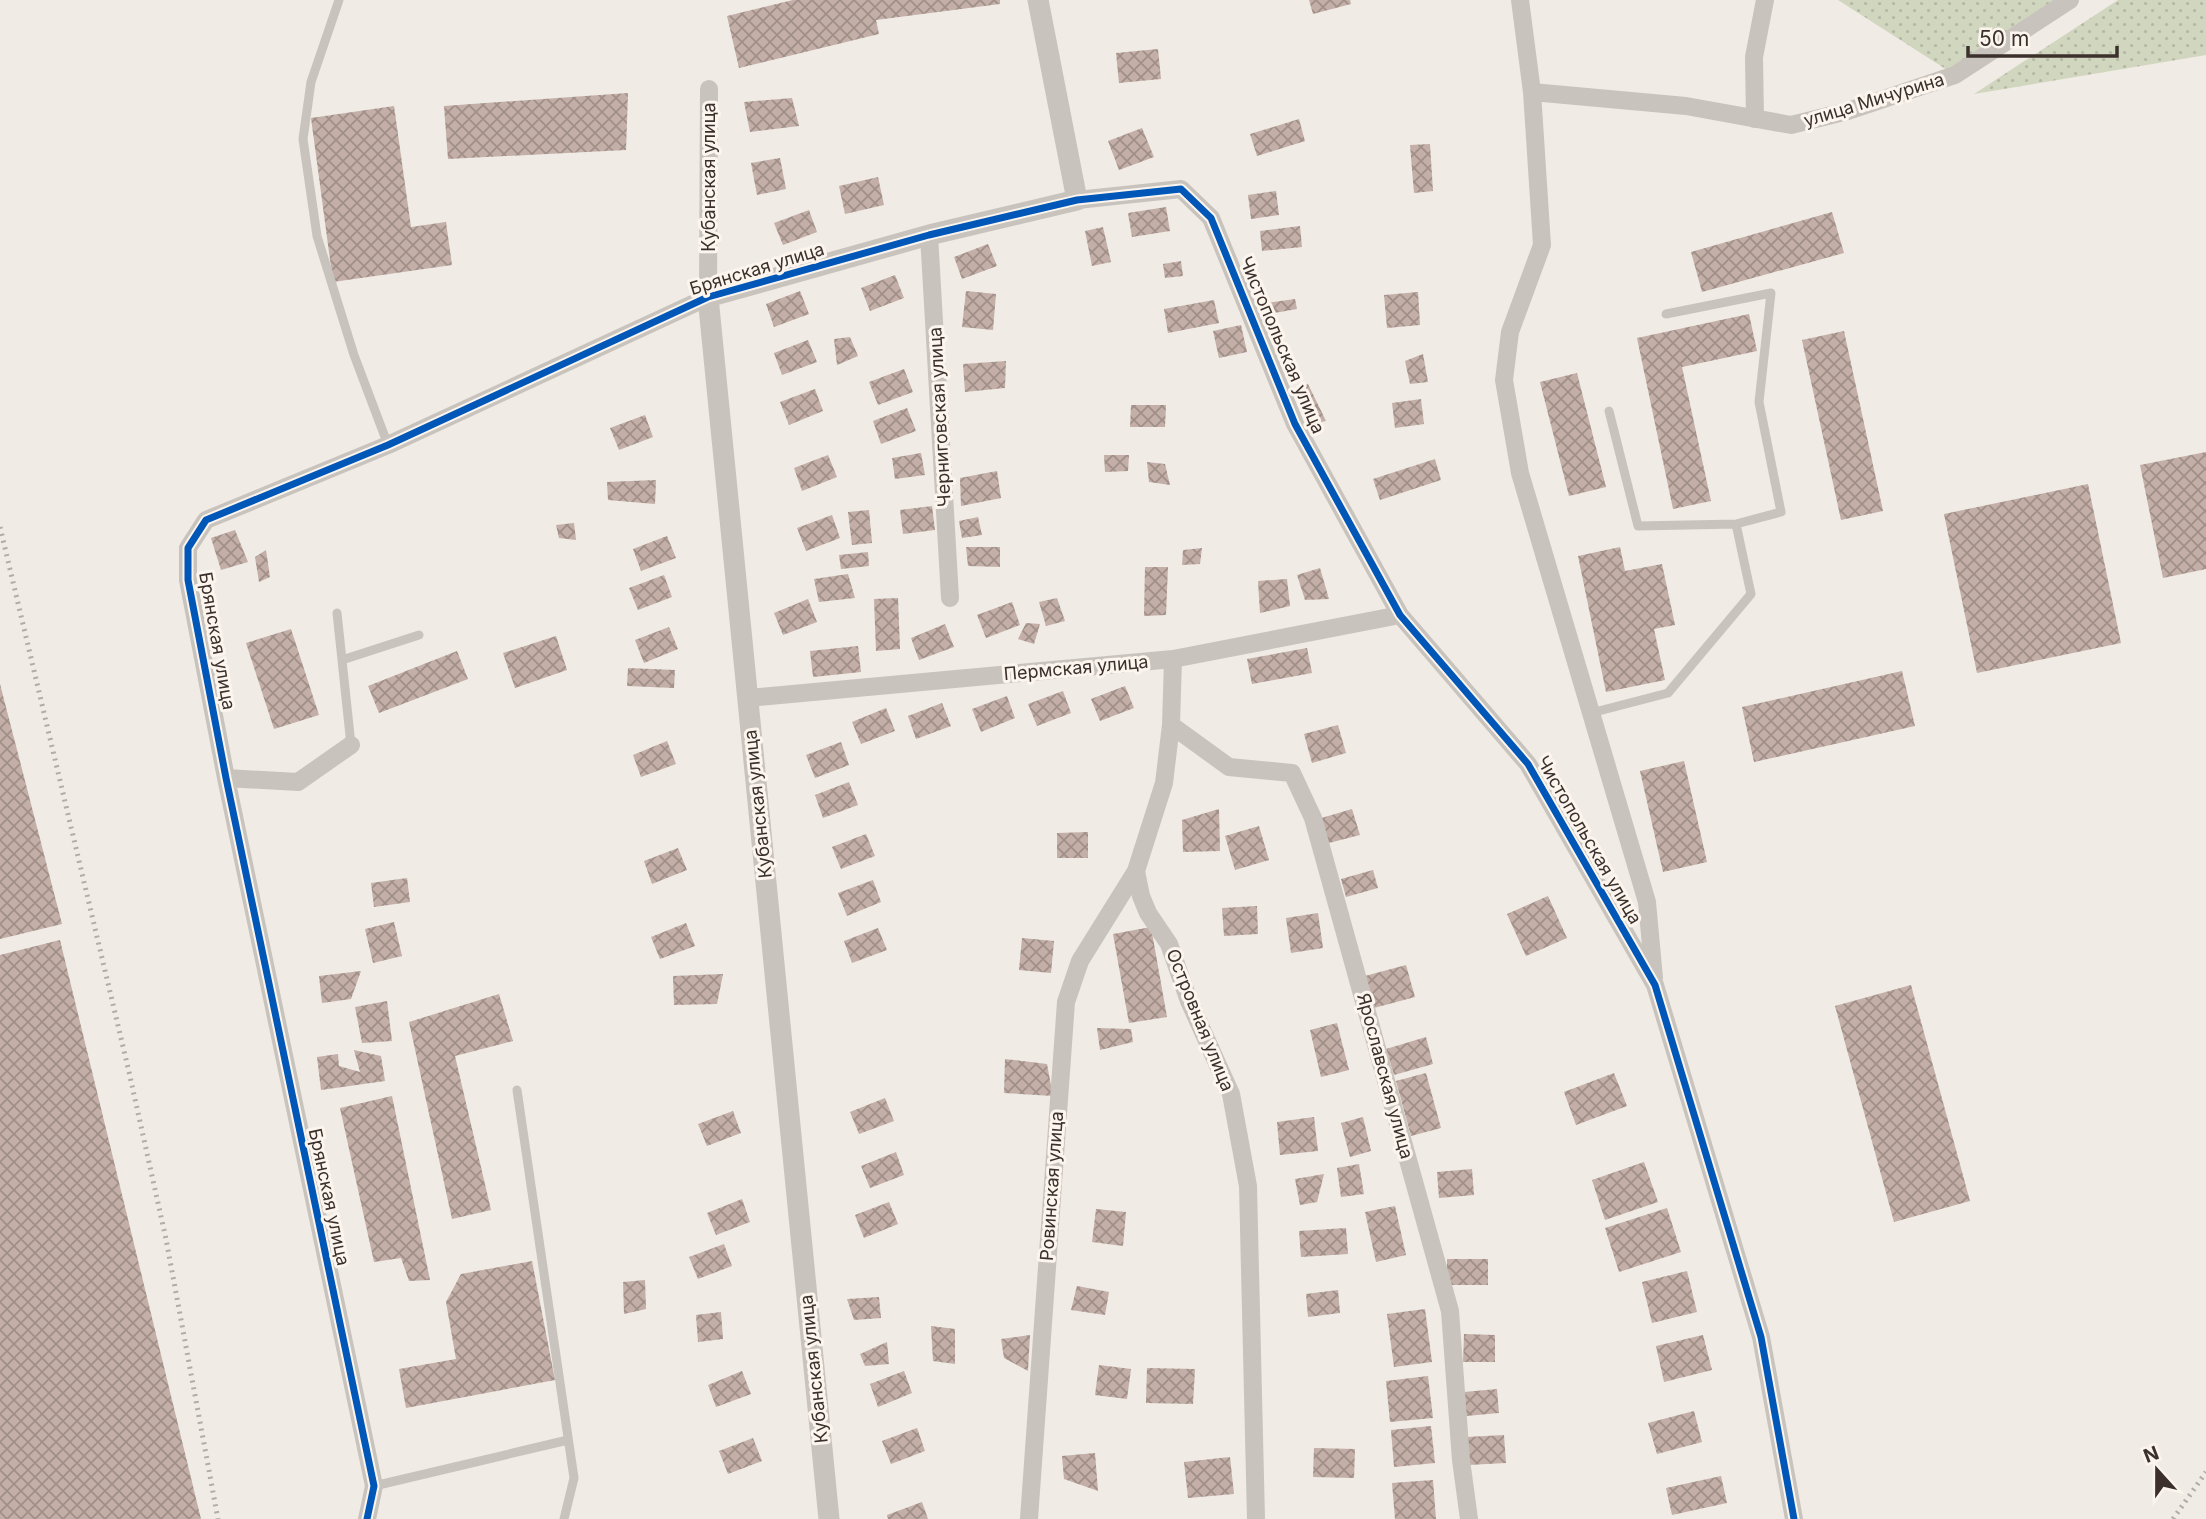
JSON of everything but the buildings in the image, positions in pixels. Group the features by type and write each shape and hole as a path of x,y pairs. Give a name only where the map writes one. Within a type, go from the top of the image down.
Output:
{"street":[{"path":"1038,0 1077,200"},
{"path":"1520,0 1532,92 1542,245 1510,332 1504,380 1520,473 1647,902 1655,985"},
{"path":"1755,119 1754,57 1765,0"},
{"name":"улица Мичурина","path":"1532,92 1686,106 1791,125 1849,111 1955,75 2070,0"},
{"name":"Кубанская улица","path":"709,89 708,297 829,1519"},
{"name":"Чистопольская улица","path":"1077,200 1181,189 1211,218 1295,424 1400,615 1528,764 1655,985 1761,1337 1794,1519"},
{"name":"Брянская улица","path":"367,1519 374,1486 226,778 188,580 188,548 206,520 388,445 708,297 929,235 1077,200"},
{"name":"Черниговская улица","path":"929,235 950,598"},
{"name":"Пермская улица","path":"748,698 1173,659 1400,615"},
{"path":"1136,871 1164,783 1171,725 1173,659"},
{"name":"Ярославская улица","path":"1171,725 1229,767 1292,773 1313,818 1450,1311 1461,1460 1469,1519"},
{"path":"226,778 298,782 351,745"},
{"name":"Ровинская улица","path":"1029,1519 1066,1002 1080,961 1136,871"},
{"name":"Островная улица","path":"1136,871 1148,913 1169,944 1189,1001 1231,1094 1234,1107 1248,1198 1256,1519"}],"lane":[{"path":"339,0 310,82 303,139 317,236 355,355 388,445"},
{"path":"1609,411 1637,526 1736,524 1781,512 1759,402 1770,293 1667,314"},
{"path":"1591,713 1668,693 1751,594 1736,524"},
{"path":"337,613 351,745"},
{"path":"342,660 419,635"},
{"path":"517,1090 574,1478 564,1519"},
{"path":"374,1486 568,1440"}],"green space":[{"path":"1838,0 2070,0 1955,75"},
{"path":"2118,0 2206,0 2206,55 1974,94"}],"railway":[{"path":"0,527 166,1239 218,1519"},
{"path":"2173,1519 2206,1472"}],"cycle path":[{"path":"367,1519 374,1486 226,778 188,580 188,548 206,520 388,445 708,297 929,235 1077,200 1181,189 1211,218 1295,424 1400,615 1528,764 1655,985 1761,1337 1794,1519"}]}
